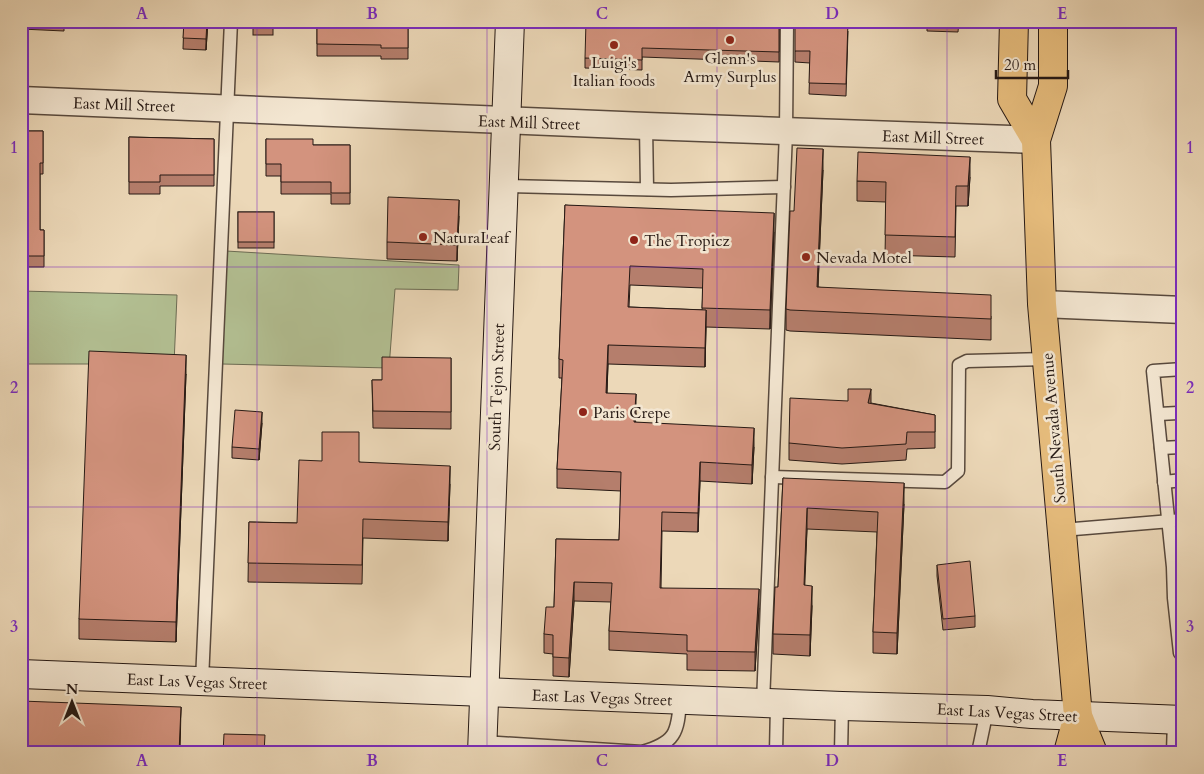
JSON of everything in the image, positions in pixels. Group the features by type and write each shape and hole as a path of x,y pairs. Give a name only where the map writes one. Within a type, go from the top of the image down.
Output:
{"main road":[{"name":"South Nevada Avenue","path":"1014,21 1012,99 1036,140"},
{"name":"South Nevada Avenue","path":"1053,21 1054,86 1036,140 1042,304 1078,716 1093,753"},
{"name":"South Nevada Avenue","path":"1068,753 1078,716"}],"street":[{"name":"South Tejon Street","path":"482,748 510,21"},
{"name":"East Mill Street","path":"21,100 506,121 1036,140"},
{"path":"1042,304 1183,310"},
{"name":"East Las Vegas Street","path":"21,674 987,710 1178,720"}],"lane":[{"path":"202,681 231,21"},
{"path":"776,753 770,703 772,477 786,132 787,21"},
{"path":"646,126 647,189"},
{"path":"503,186 647,189 784,187"},
{"path":"772,477 945,482 958,471 959,365 967,361 1047,359"},
{"path":"1183,369 1154,371 1168,521 1178,566 1180,653 1183,653"},
{"path":"1159,414 1178,413"},
{"path":"1161,448 1181,447"},
{"path":"1164,482 1183,480"},
{"path":"1062,530 1183,520"},
{"path":"482,748 642,752 659,748 672,738 679,716 680,700"},
{"path":"841,753 842,706"},
{"path":"978,753 987,710"},
{"path":"1173,753 1178,720"}],"green space":[{"path":"226,251 459,265 458,290 395,289 389,368 222,364"},
{"path":"21,291 177,295 174,364 21,364"}],"building":[{"path":"184,21 207,21 206,39 183,38"},
{"path":"253,21 273,21 273,24 253,23"},
{"path":"317,21 408,21 408,48 381,48 381,45 317,44"},
{"path":"586,21 779,21 779,52 642,48 642,60 585,58"},
{"path":"795,21 848,21 846,84 809,83 810,51 795,51"},
{"path":"21,131 43,131 43,163 40,163 40,230 44,230 44,256 21,256"},
{"path":"129,137 214,139 214,175 160,175 160,182 129,182"},
{"path":"266,139 313,139 313,145 350,145 350,193 331,193 331,182 281,182 281,164 266,164"},
{"path":"797,148 823,149 817,287 991,295 991,319 786,309 790,211 794,211"},
{"path":"858,152 970,157 968,186 956,186 955,237 885,235 886,182 857,181"},
{"name":"NaturaLeaf","path":"388,197 459,200 457,245 387,242"},
{"path":"565,205 774,213 770,310 702,308 703,269 630,266 628,307 706,310 705,348 608,345 606,393 636,394 634,422 754,428 752,465 700,462 698,513 662,512 660,588 759,589 755,652 687,651 687,635 609,631 612,583 574,582 569,658 553,657 553,635 544,634 546,607 554,607 556,539 619,540 621,472 557,469 563,360 559,359"},
{"path":"1181,207 1183,207 1183,241 1181,241"},
{"path":"238,212 274,212 274,242 238,242"},
{"path":"89,351 186,355 176,622 79,619"},
{"path":"382,357 451,358 451,412 373,411 372,380 382,380"},
{"path":"1183,380 1183,401 1177,399 1176,381"},
{"path":"848,389 871,389 868,403 935,415 935,432 907,432 906,444 842,448 789,443 790,398 848,401"},
{"path":"235,410 262,412 259,449 232,447"},
{"path":"1183,413 1183,434 1181,433 1179,415"},
{"path":"322,432 359,432 359,462 450,466 448,522 363,519 362,565 248,563 249,522 297,523 299,460 322,461"},
{"path":"783,478 904,483 897,633 873,632 878,512 807,508 804,585 812,586 810,635 773,634 775,587 778,587"},
{"path":"970,561 975,616 943,619 937,565"},
{"path":"21,701 181,707 179,753 21,753"},
{"path":"224,734 265,735 264,753 223,753"},
{"path":"530,749 580,751 579,753 529,753"}],"place":[{"name":"Glenn's Army Surplus","path":"730,40"},
{"name":"Luigi's Italian foods","path":"614,45"},
{"name":"NaturaLeaf","path":"423,237"},
{"name":"The Tropicz","path":"634,240"},
{"name":"Nevada Motel","path":"806,257"},
{"name":"Paris Crepe","path":"583,412"}]}
